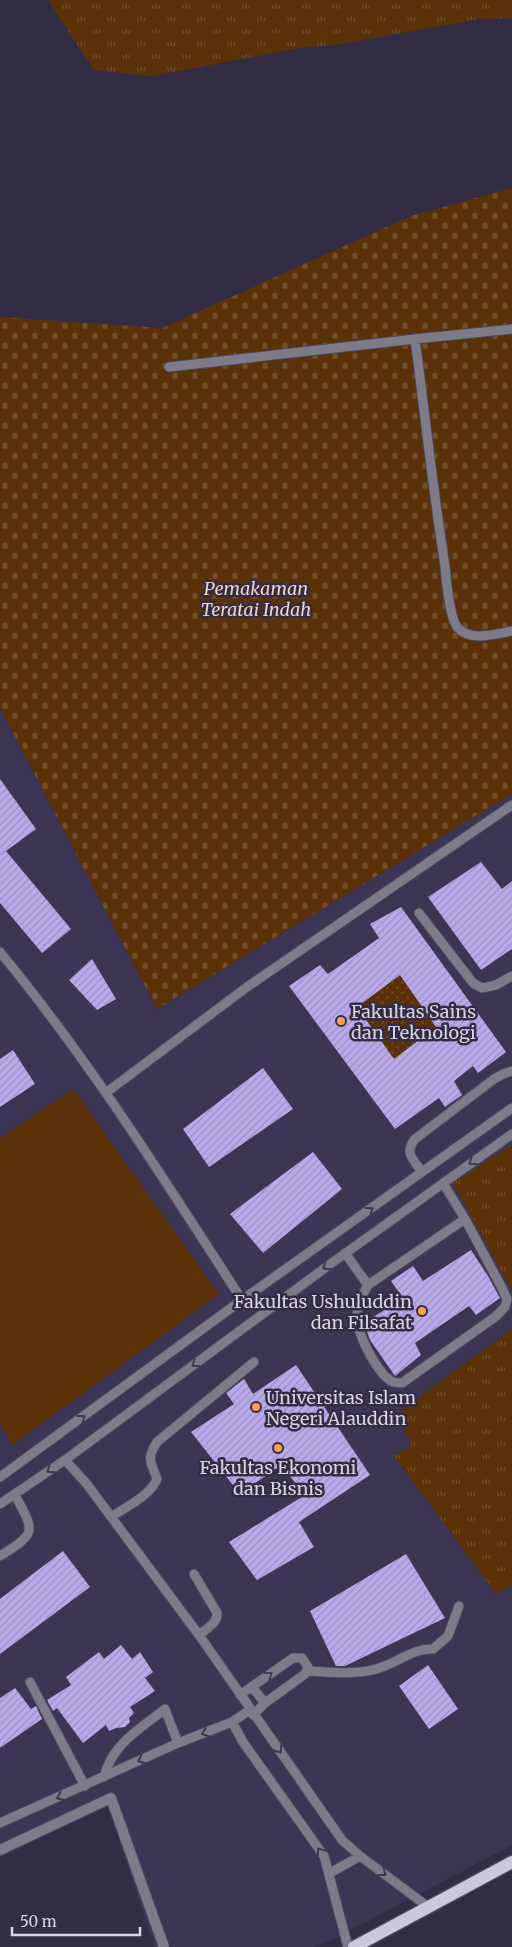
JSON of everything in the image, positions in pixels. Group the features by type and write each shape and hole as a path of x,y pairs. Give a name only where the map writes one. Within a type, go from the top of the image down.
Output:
{"main road":[{"path":"354,1947 427,1906 512,1862"}],"street":[{"path":"0,1850 111,1798 164,1947"}],"lane":[{"path":"169,367 512,329"},
{"path":"415,339 439,530 451,609 456,626 464,634 475,636 512,631"},
{"path":"107,1092 247,987 511,806"},
{"path":"419,913 473,984 482,988 496,985 512,976"},
{"path":"0,952 38,998 107,1092 242,1300"},
{"path":"422,1172 409,1152 410,1146 415,1139 494,1079 512,1071"},
{"path":"0,1477 242,1300 512,1108"},
{"path":"0,1504 65,1460 345,1253 512,1134"},
{"path":"443,1183 465,1219 502,1288 507,1299 505,1307 495,1317 402,1383 392,1382 386,1377 371,1356 358,1331 356,1315 359,1300 368,1285 465,1219"},
{"path":"345,1253 368,1285"},
{"path":"111,1517 155,1484 157,1479 150,1462 150,1451 157,1442 254,1362"},
{"path":"65,1460 86,1482 199,1635 342,1840 360,1856 427,1906"},
{"path":"0,1556 23,1541 28,1535 30,1526 28,1519 15,1495"},
{"path":"194,1574 218,1617 215,1622 199,1635"},
{"path":"0,1823 178,1743 232,1722 252,1712 308,1671 339,1673 367,1671 382,1668 422,1648 433,1649 448,1636 460,1606"},
{"path":"240,1695 293,1658 302,1658 308,1667 308,1671"},
{"path":"30,1682 85,1786"},
{"path":"252,1686 265,1703"},
{"path":"104,1777 107,1765 121,1743 165,1709 178,1743"},
{"path":"232,1722 324,1856 348,1947"},
{"path":"330,1873 360,1856"}],"shaded area":[{"name":"Universitas Islam Negeri Alauddin","path":"0,708 157,1009 512,794 512,1845 332,1940 314,1947 154,1947 107,1804 0,1857"}],"green space":[{"path":"48,0 512,0 512,18 480,19 328,46 304,47 152,76 94,70"},
{"name":"Pemakaman Teratai Indah","path":"512,188 512,794 157,1009 0,708 0,317 162,328 411,216"},
{"path":"400,975 441,1035 424,1038 414,1043 407,1052 400,1068 357,1007"},
{"path":"73,1089 219,1294 12,1445 0,1423 0,1138"},
{"path":"512,1145 512,1290 453,1183"},
{"path":"512,1329 512,1584 496,1594 394,1456 412,1445 396,1414"}],"building":[{"path":"0,779 36,829 6,851 71,929 42,953 0,903"},
{"path":"481,862 502,889 512,881 512,949 481,970 428,897"},
{"name":"Fakultas Sains dan Teknologi","path":"401,907 506,1052 478,1073 473,1066 454,1081 462,1095 445,1107 439,1098 395,1129 289,986 320,965 328,974 379,938 370,924","holes":["400,975 436,1027 394,1059 357,1007"]},
{"path":"92,959 116,999 97,1010 69,980"},
{"path":"13,1050 35,1084 0,1107 0,1059"},
{"path":"263,1068 293,1109 209,1167 183,1129"},
{"path":"313,1152 342,1189 263,1253 230,1214"},
{"name":"Fakultas Ushuluddin dan Filsafat","path":"471,1250 500,1298 476,1315 469,1306 415,1343 421,1355 395,1376 370,1340 364,1323 403,1298 391,1281 413,1266 423,1281"},
{"name":"Fakultas Ekonomi dan Bisnis","path":"296,1365 370,1475 299,1522 314,1547 257,1580 229,1542 305,1495 281,1465 240,1494 191,1432 234,1404 226,1393 244,1379 253,1394"},
{"path":"63,1551 90,1587 0,1654 0,1599"},
{"path":"406,1554 445,1618 345,1666 336,1666 310,1611"},
{"path":"121,1645 132,1659 140,1652 153,1672 145,1678 155,1691 130,1707 134,1713 129,1718 130,1722 125,1727 109,1731 106,1725 83,1743 57,1708 53,1711 47,1700 71,1685 66,1677 99,1652 104,1659"},
{"path":"428,1665 458,1709 429,1729 399,1686"},
{"path":"15,1688 31,1709 36,1706 42,1719 0,1748 0,1698"}],"place":[{"name":"Fakultas Sains dan Teknologi","path":"341,1021"},
{"name":"Fakultas Ushuluddin dan Filsafat","path":"422,1311"},
{"name":"Universitas Islam Negeri Alauddin","path":"256,1407"},
{"name":"Fakultas Ekonomi dan Bisnis","path":"278,1448"}]}
